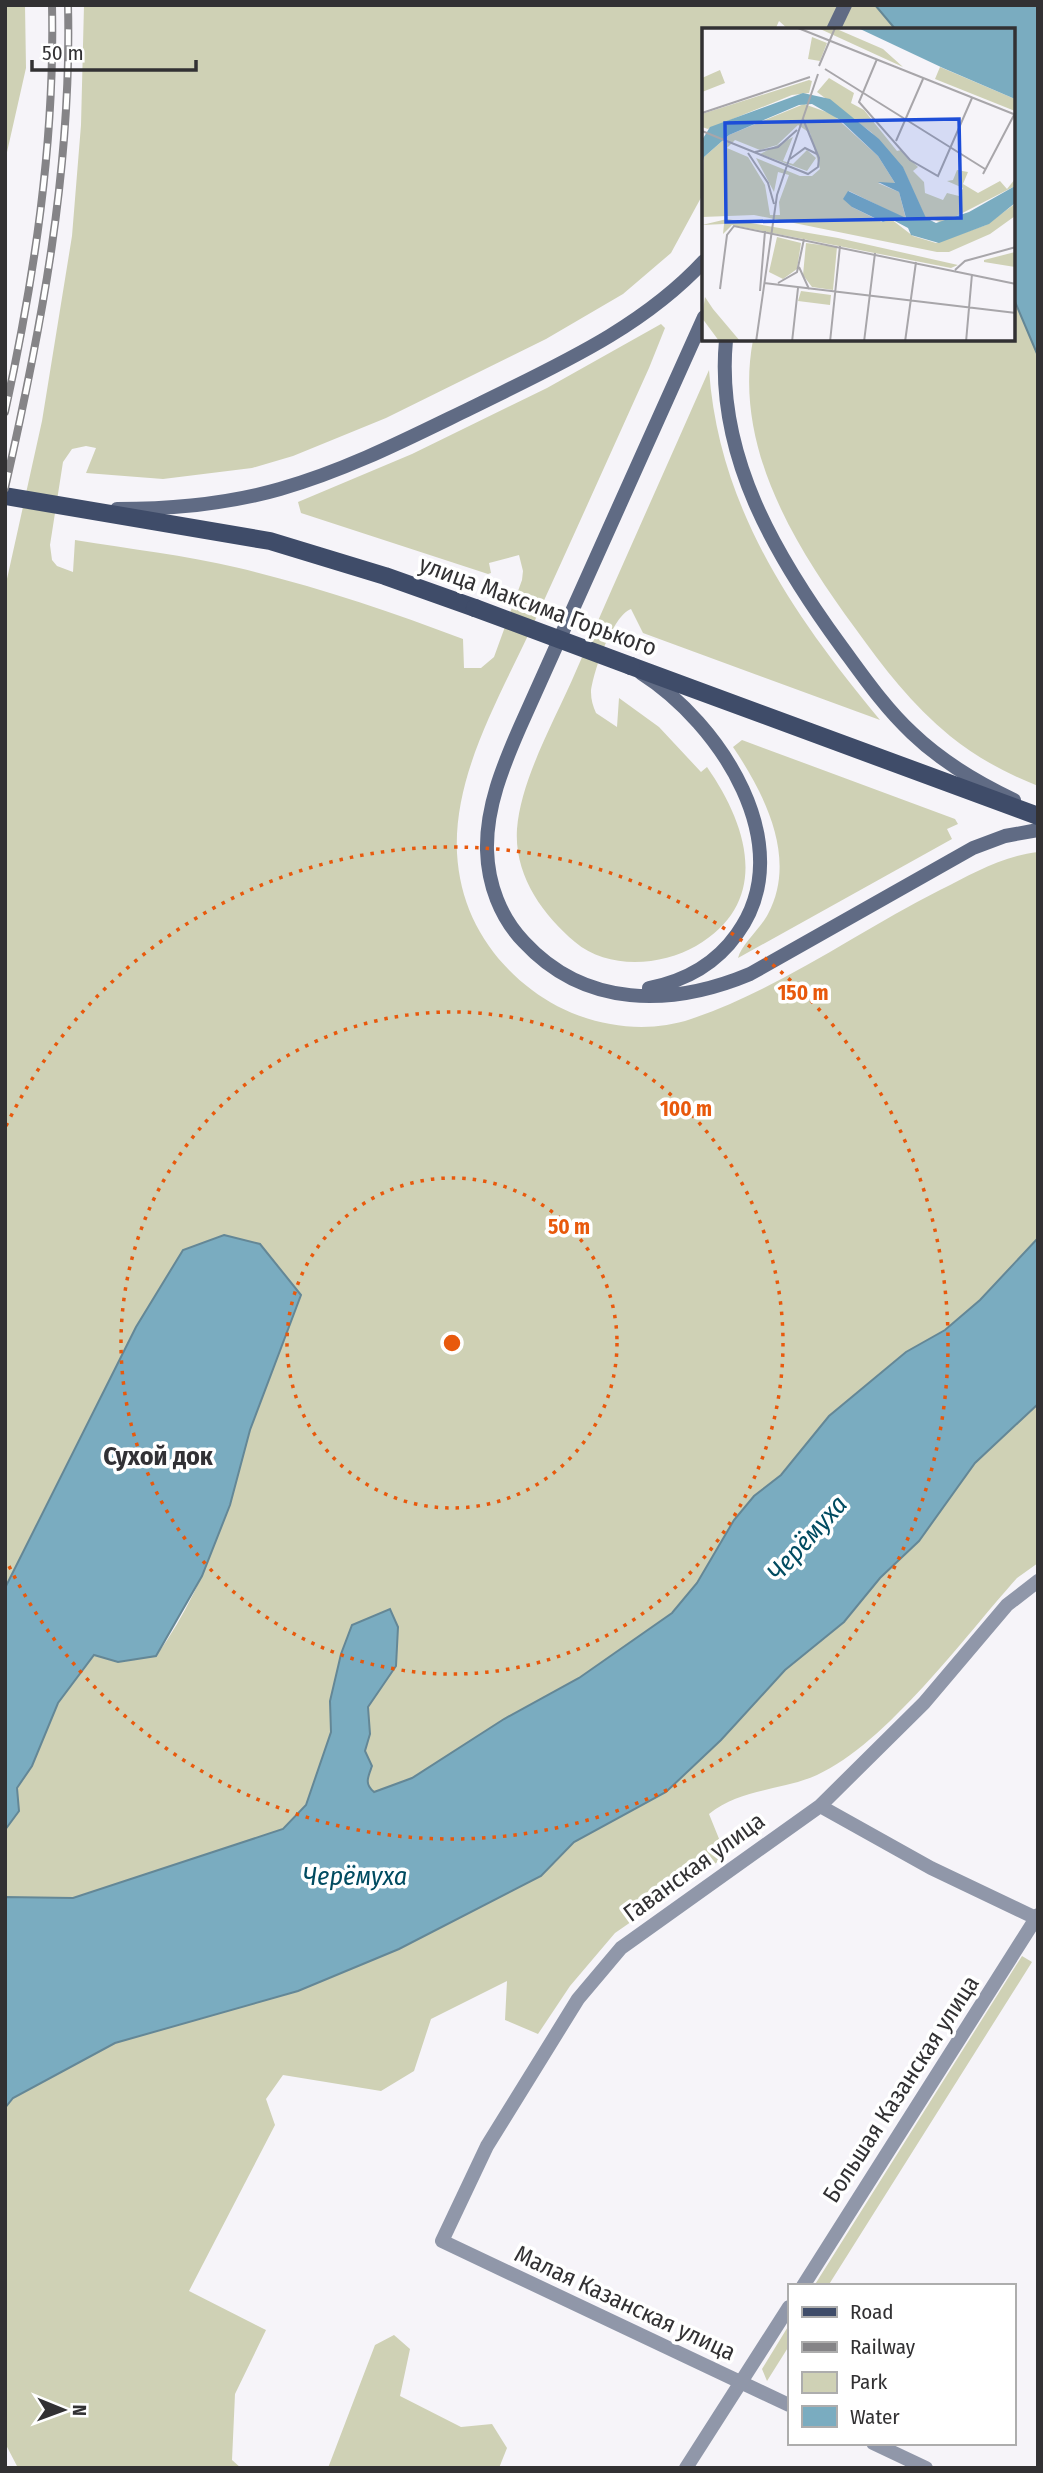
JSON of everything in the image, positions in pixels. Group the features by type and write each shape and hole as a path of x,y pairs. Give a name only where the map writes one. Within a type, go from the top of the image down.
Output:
{"main road":[{"path":"834,28 845,5"},
{"path":"80,508 138,509 216,502 281,489 334,471 397,444 597,343 659,302 702,263"},
{"path":"702,321 505,762 488,822 489,874 506,920 538,957 560,974 583,985 617,993 655,996 720,987 750,974 973,848 1015,833 1038,831"},
{"path":"726,341 726,397 734,446 764,524 795,581 861,673 913,734 975,779 1038,814"},
{"name":"улица Максима Горького","path":"5,496 270,541 385,576 1038,814"},
{"path":"583,985 645,989 688,977 709,965 730,944 746,922 761,884 761,843 742,789 698,724 673,699 631,666"}],"street":[{"name":"Гаванская улица","path":"442,2241 487,2146 579,1999 621,1948 820,1806 924,1703 1007,1605 1038,1581"},
{"path":"820,1806 931,1868 1037,1918"},
{"name":"Большая Казанская улица","path":"804,2284 1037,1918"},
{"name":"Малая Казанская улица","path":"442,2241 788,2405"},
{"path":"686,2468 788,2309"},
{"path":"877,2445 926,2468"}],"green space":[{"path":"5,5 25,5 26,68 5,161"},
{"path":"84,5 875,5 894,28 787,28 779,21 776,28 702,28 702,196 671,253 623,294 546,339 386,418 293,456 252,468 163,479 86,473 96,448 86,446 72,449 63,462 50,545 52,560 57,566 73,572 75,540 198,559 296,583 463,639 464,668 481,668 494,657 522,580 519,555 489,563 491,573 488,574 301,513 298,502 412,454 547,388 661,324 665,328 649,368 496,702 472,762 458,822 457,853 459,874 470,912 489,946 502,962 516,977 549,1001 568,1011 608,1024 650,1027 691,1019 724,1007 787,976 909,906 976,872 1012,857 1038,852 1038,1238 980,1300 945,1330 906,1352 829,1416 781,1475 754,1496 697,1583 672,1613 579,1678 412,1778 374,1793 368,1783 372,1766 365,1751 370,1734 368,1707 396,1666 352,1625 341,1654 330,1701 331,1732 306,1805 283,1829 73,1898 5,1897 5,1830 19,1811 17,1788 32,1766 58,1703 94,1655 118,1662 156,1656 188,1604 214,1548 250,1430 5,1588 5,588 42,421 72,236 81,125"},
{"path":"1015,302 1038,356 1038,786 981,758 936,724 887,671 832,596 791,528 774,493 760,456 752,418 749,379 753,341 1015,341"},
{"path":"709,370 716,421 728,469 766,558 818,641 880,720 643,633 631,609 624,613 605,645 596,671 591,692 596,713 617,727 619,698 659,727 701,772 707,767 733,814 742,838 745,862 744,886 736,908 720,928 696,946 667,958 619,961 588,951 575,942 541,906 525,878 520,862 517,829 520,809 540,749"},
{"path":"742,740 955,819 958,824 947,829 952,839 738,958 768,914 780,871 778,849 766,805 733,747"},
{"path":"1038,1404 1038,1563 1017,1578 923,1687 870,1739 843,1760 817,1775 734,1799 709,1814 726,1856 615,1933 570,1986 538,2034 505,2020 507,1981 431,2019 414,2071 381,2091 283,2075 266,2099 275,2125 189,2291 266,2330 235,2394 232,2460 241,2468 18,2468 5,2443 7,2105 13,2098 115,2043 399,1949 541,1876 574,1842 666,1792 721,1740 785,1670 844,1622 880,1578 919,1541 975,1463"},
{"path":"1022,1956 1032,1962 829,2284 815,2284"},
{"path":"788,2327 788,2348 767,2381 762,2369"},
{"path":"394,2335 410,2349 400,2396 461,2427 492,2424 507,2448 499,2468 328,2468 375,2345"}],"water":[{"path":"875,5 1038,5 1038,356 1015,302 1015,28 894,28"},
{"path":"224,1235 260,1244 301,1295 250,1430 230,1505 202,1576 156,1656 118,1662 94,1655 58,1703 32,1766 17,1788 19,1811 5,1830 5,1588 136,1327 183,1250"},
{"name":"Черёмуха","path":"1038,1238 1038,1404 975,1463 919,1541 880,1578 844,1622 785,1670 721,1740 666,1792 574,1842 541,1876 399,1949 298,1991 115,2043 13,2098 5,2108 5,1897 73,1898 283,1829 306,1805 331,1732 330,1701 341,1654 352,1625 390,1609 398,1627 396,1666 368,1707 370,1734 365,1751 372,1766 368,1783 374,1792 412,1778 504,1719 579,1678 672,1613 697,1583 734,1520 754,1496 781,1475 829,1416 906,1352 945,1330 980,1300"}],"railway":[{"path":"5,412 25,312 46,159 52,5"},
{"path":"5,488 31,369 52,248 65,127 68,5"}],"district":[{"name":"Сухой док","path":"158,1456"}]}
